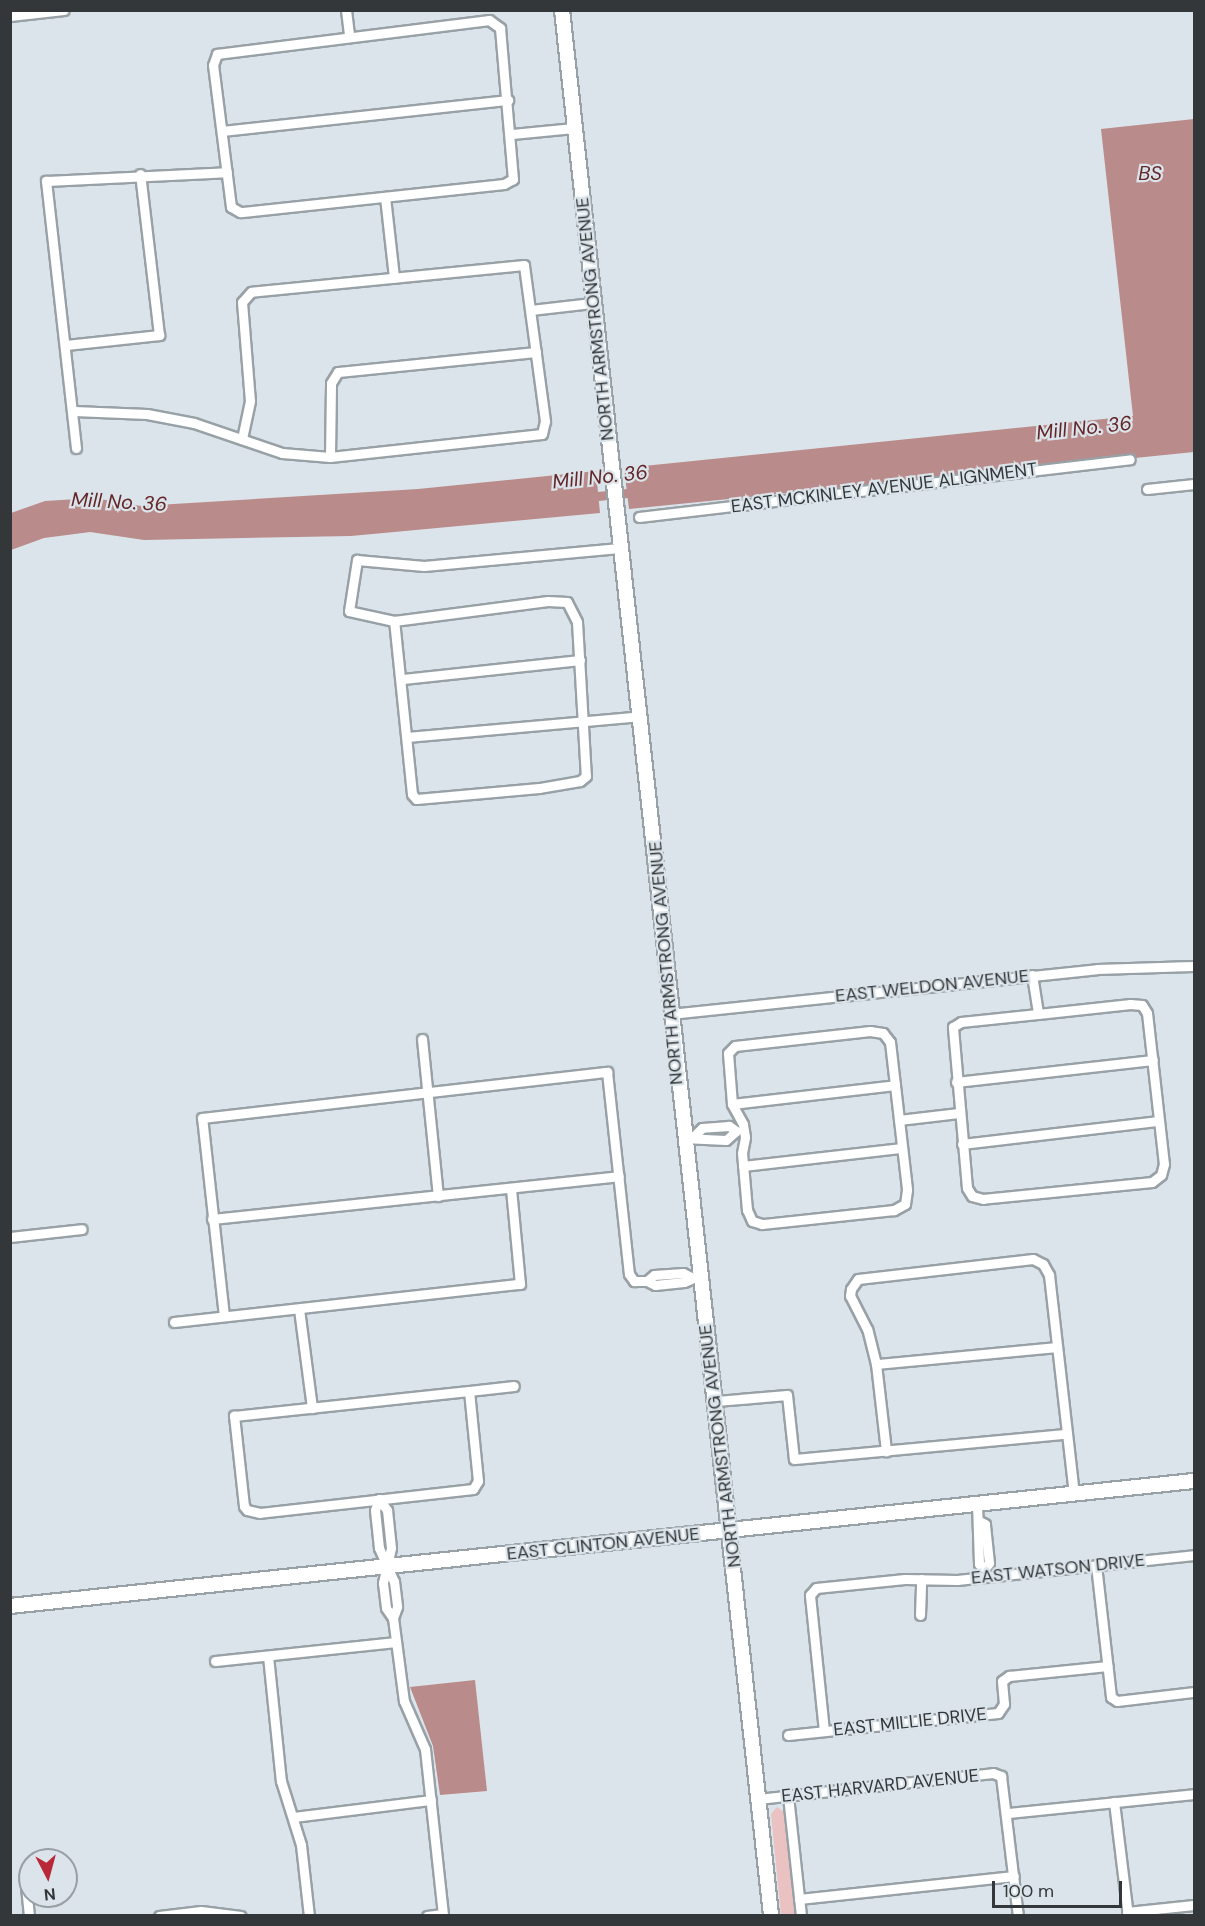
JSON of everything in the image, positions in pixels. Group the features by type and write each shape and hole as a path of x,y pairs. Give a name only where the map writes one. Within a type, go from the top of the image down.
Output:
{"street":[{"path":"10,16 64,10"},
{"path":"346,10 349,36"},
{"name":"NORTH ARMSTRONG AVENUE","path":"562,10 619,548 641,716 670,1014 688,1137 695,1276 716,1401 771,1916"},
{"path":"489,20 496,22 508,100 516,173 509,182 240,212 231,207 213,65 217,54 489,20"},
{"path":"222,131 508,100"},
{"path":"512,134 574,128"},
{"path":"76,448 74,411 46,181 140,174 227,172"},
{"path":"66,345 159,335 140,174"},
{"path":"385,197 394,277"},
{"path":"74,411 147,414 194,423 282,453 330,457 542,434 545,421 524,265 251,292 242,302 250,401 242,439"},
{"path":"531,310 592,303"},
{"path":"330,457 331,383 338,372 536,352"},
{"name":"EAST MCKINLEY AVENUE ALIGNMENT","path":"639,517 1130,459"},
{"path":"1147,489 1194,484"},
{"path":"394,621 403,679 412,794 423,801 580,781 586,776 580,723 580,660 576,622 567,602 548,601 394,621 349,611 357,560 424,566 619,548"},
{"path":"403,679 580,660"},
{"path":"406,737 641,716"},
{"name":"EAST WELDON AVENUE","path":"670,1014 1032,975 1194,966"},
{"path":"1032,975 1038,1014"},
{"path":"1142,1005 1148,1013 1164,1164 1161,1175 1152,1182 983,1199 972,1196 967,1188 962,1144 953,1027 961,1022 1038,1014 1142,1005"},
{"path":"870,1031 883,1033 890,1042 907,1190 905,1203 894,1210 762,1224 752,1221 747,1210 740,1131 732,1104 726,1061 735,1046 870,1031"},
{"path":"422,1039 438,1196"},
{"path":"956,1082 1153,1060"},
{"path":"224,1316 202,1118 607,1072 629,1274 634,1281 647,1281 655,1285 684,1282 695,1276"},
{"path":"732,1104 895,1085"},
{"path":"899,1120 959,1113"},
{"path":"962,1144 1159,1121"},
{"path":"688,1137 702,1128 729,1126 740,1131"},
{"path":"720,1127 721,1140"},
{"path":"688,1137 705,1142 729,1140 740,1131"},
{"path":"743,1167 902,1148"},
{"path":"212,1219 619,1176"},
{"path":"174,1322 520,1284 511,1188"},
{"path":"10,1237 82,1230"},
{"path":"886,1451 876,1364 867,1329 850,1296 858,1279 1033,1259 1043,1264 1049,1275 1074,1493"},
{"path":"299,1309 312,1408"},
{"path":"876,1364 1057,1347"},
{"path":"469,1390 477,1487 260,1513 247,1510 234,1416 469,1390 514,1386"},
{"path":"716,1401 787,1395 794,1459 1066,1434"},
{"name":"EAST CLINTON AVENUE","path":"10,1606 1194,1480"},
{"path":"380,1499 387,1510 391,1548 387,1567 394,1581 397,1607 393,1618 404,1701 426,1749 443,1915 427,1916"},
{"path":"977,1503 979,1521 975,1525 980,1564 985,1572"},
{"name":"EAST WATSON DRIVE","path":"824,1731 810,1595 816,1588 1194,1555"},
{"path":"1096,1564 1107,1666 1113,1699 1194,1692"},
{"path":"920,1616 921,1579"},
{"path":"215,1661 396,1642"},
{"path":"268,1656 281,1781 294,1816 301,1845 309,1916"},
{"name":"EAST MILLIE DRIVE","path":"788,1735 998,1713 1003,1708 1002,1681 1009,1676 1107,1666"},
{"name":"EAST HARVARD AVENUE","path":"758,1799 993,1773 1001,1776 1008,1813"},
{"path":"1018,1916 1008,1813 1194,1794"},
{"path":"788,1796 801,1916"},
{"path":"294,1816 431,1800"},
{"path":"1114,1802 1127,1914 1194,1905"},
{"path":"799,1899 1014,1876"},
{"path":"159,1916 208,1911 241,1916"}],"shaded area":[{"path":"777,1807 784,1812 795,1915 781,1915 771,1814"}],"water":[{"name":"BS","path":"1194,119 1194,452 629,509 624,468 1133,416 1101,129"},
{"path":"596,471 600,513 351,536 144,540 90,532 44,538 11,550 11,513 45,501 94,498 141,506 418,489"},
{"path":"475,1680 487,1791 440,1795 433,1746 410,1687"}],"waterway":[{"name":"Mill No. 36","path":"588,497 637,492"}]}
